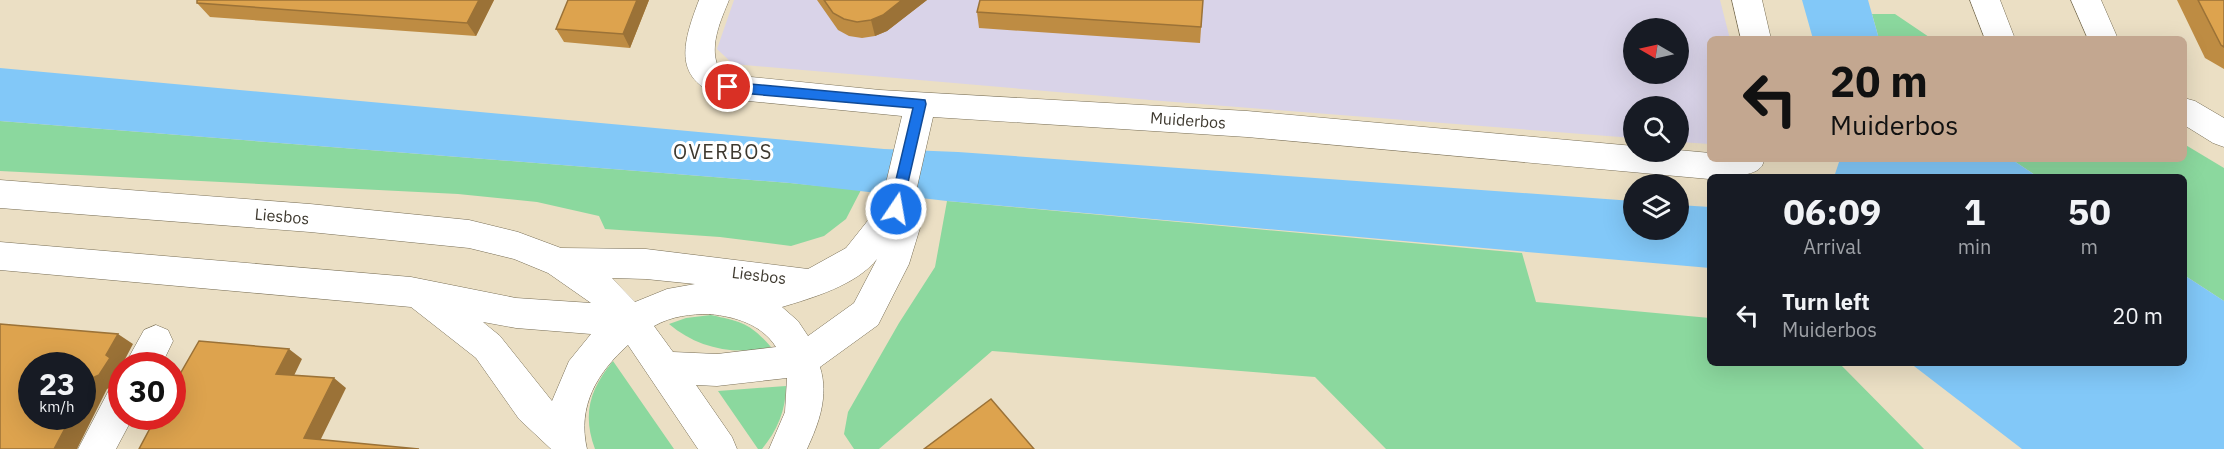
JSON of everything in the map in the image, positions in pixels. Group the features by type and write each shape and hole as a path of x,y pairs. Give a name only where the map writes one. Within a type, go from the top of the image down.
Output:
{"street":[{"name":"Muiderbos","path":"714,0 702,32 699,52 702,64 710,78 728,87 920,104 1247,124 1709,166 1738,162"},
{"path":"1747,0 1755,36"},
{"path":"1985,0 1999,36"},
{"path":"2086,0 2102,36"},
{"name":"Liesbos","path":"743,303 815,282 858,258 896,209 920,104"},
{"path":"2187,112 2224,134"},
{"name":"Liesbos","path":"0,194 310,218 469,234 518,246 560,262 599,288 631,321 719,449"},
{"path":"662,368 717,370 802,360 866,314 892,264 903,228 896,209"},
{"path":"0,256 411,292 516,313 631,321"},
{"name":"Liesbos","path":"560,262 646,264 815,282"},
{"path":"422,296 488,347 532,407 567,444"},
{"path":"567,444 568,406 580,374 602,345 631,321 667,304 705,298 743,303 769,315 789,335 802,360 806,384 804,410 796,444"},
{"path":"96,449 108,427"}],"shaded area":[{"path":"734,0 1720,0 1729,36 1707,36 1707,144 1689,143 1689,96 1623,96 1623,137 733,64 717,49"}],"green space":[{"path":"1872,14 1895,14 1928,36 1878,36"},
{"path":"0,121 861,190 846,219 824,236 791,246 720,237 605,229 599,216 537,202 458,194 0,171"},
{"path":"2187,146 2224,168 2224,301 2187,277 2187,174 2034,174 2016,162 2187,162"},
{"path":"947,201 1522,253 1536,302 1707,318 1707,366 1842,366 1924,449 1386,449 1315,377 992,351 879,449 854,449 844,434 848,412 899,323 935,267"},
{"path":"711,315 751,328 771,347 744,351 717,348 692,339 669,324 686,318"},
{"path":"613,361 674,449 595,449 589,424 590,402 605,371"},
{"path":"786,386 780,420 762,449 758,449 718,391"}],"water":[{"path":"1802,0 1868,0 1878,36 1812,36"},
{"path":"0,68 884,149 958,152 1623,200 1623,240 1689,240 1689,206 1707,207 1707,268 947,201 790,183 0,121"},
{"path":"1839,162 2016,162 2034,174 1835,174"},
{"path":"2187,277 2224,301 2224,449 2022,449 1914,366 2187,366"}],"building":[{"path":"197,0 479,0 467,23 197,3"},
{"path":"568,0 637,0 623,34 556,29"},
{"path":"824,0 902,0 883,15 857,22 833,13"},
{"path":"980,0 1203,0 1201,27 977,12"},
{"path":"2198,0 2224,0 2224,47 2221,45"},
{"path":"0,324 118,334 106,355 108,361 96,376 96,352 18,352 18,430 64,430 54,449 0,449"},
{"path":"199,341 289,349 276,374 334,378 304,438 419,449 139,449 149,430 186,430 186,364"},
{"path":"991,399 1034,449 924,449"}],"district":[{"name":"OVERBOS","path":"723,151"}],"route":[{"path":"728,87 920,104 896,209"}]}
